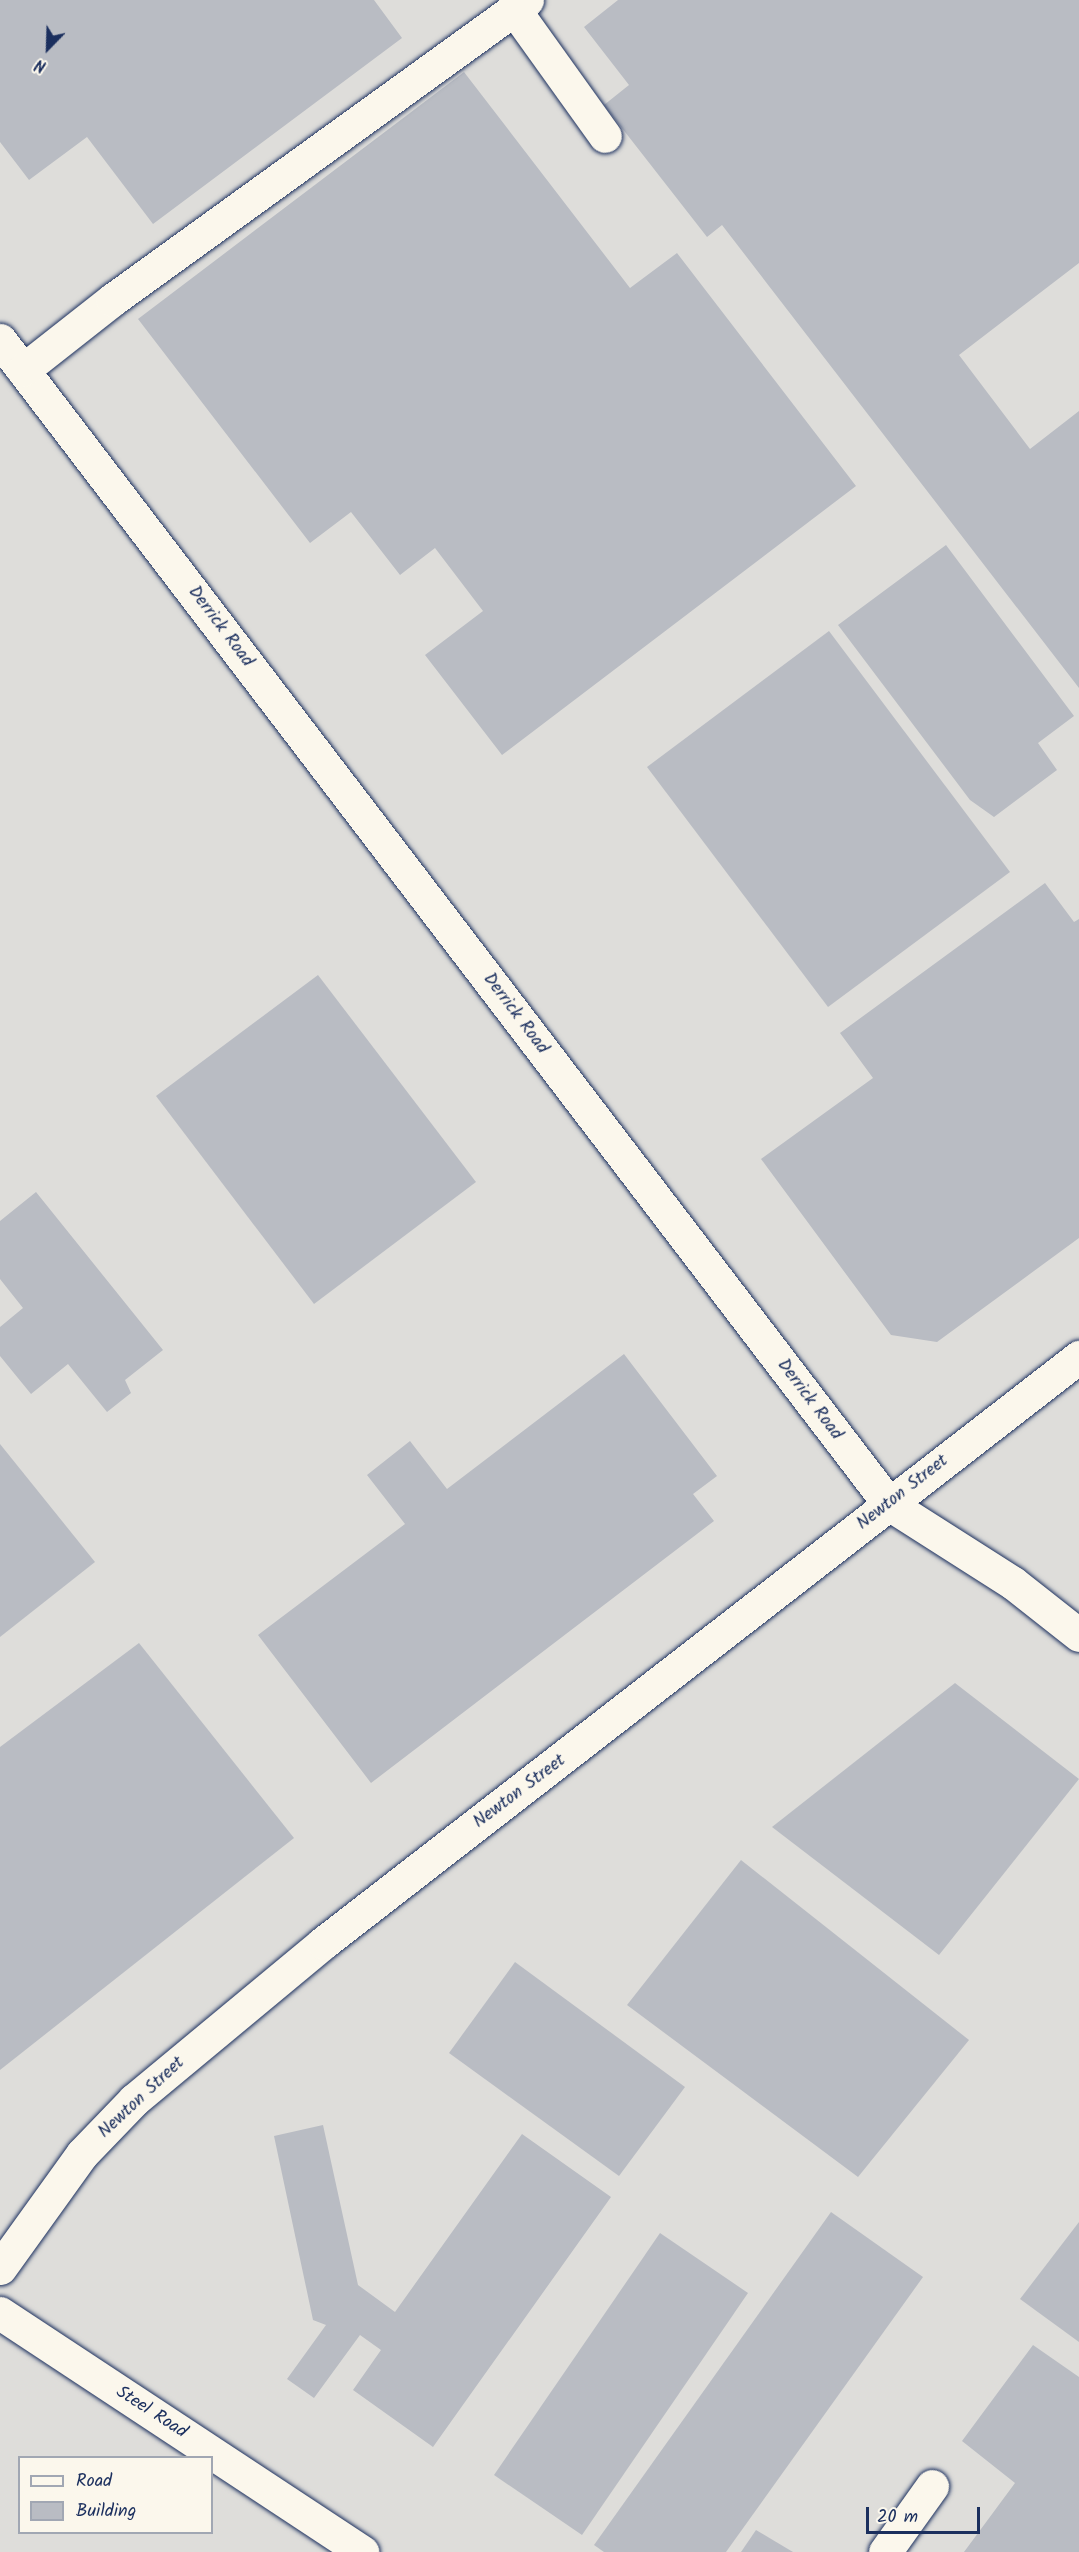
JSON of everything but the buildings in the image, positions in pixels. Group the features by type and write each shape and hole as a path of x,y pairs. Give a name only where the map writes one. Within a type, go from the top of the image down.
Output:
{"street":[{"path":"23,370 112,300 520,4 605,136"},
{"name":"Derrick Road","path":"0,340 889,1504 1013,1583 1079,1635"},
{"name":"Newton Street","path":"0,2268 82,2154 134,2100 323,1942 667,1680 1079,1357"},
{"name":"Steel Road","path":"0,2313 362,2552"},
{"path":"885,2552 932,2486"}],"shaded area":[{"path":"0,0 1079,0 1079,2552 0,2552"}]}
